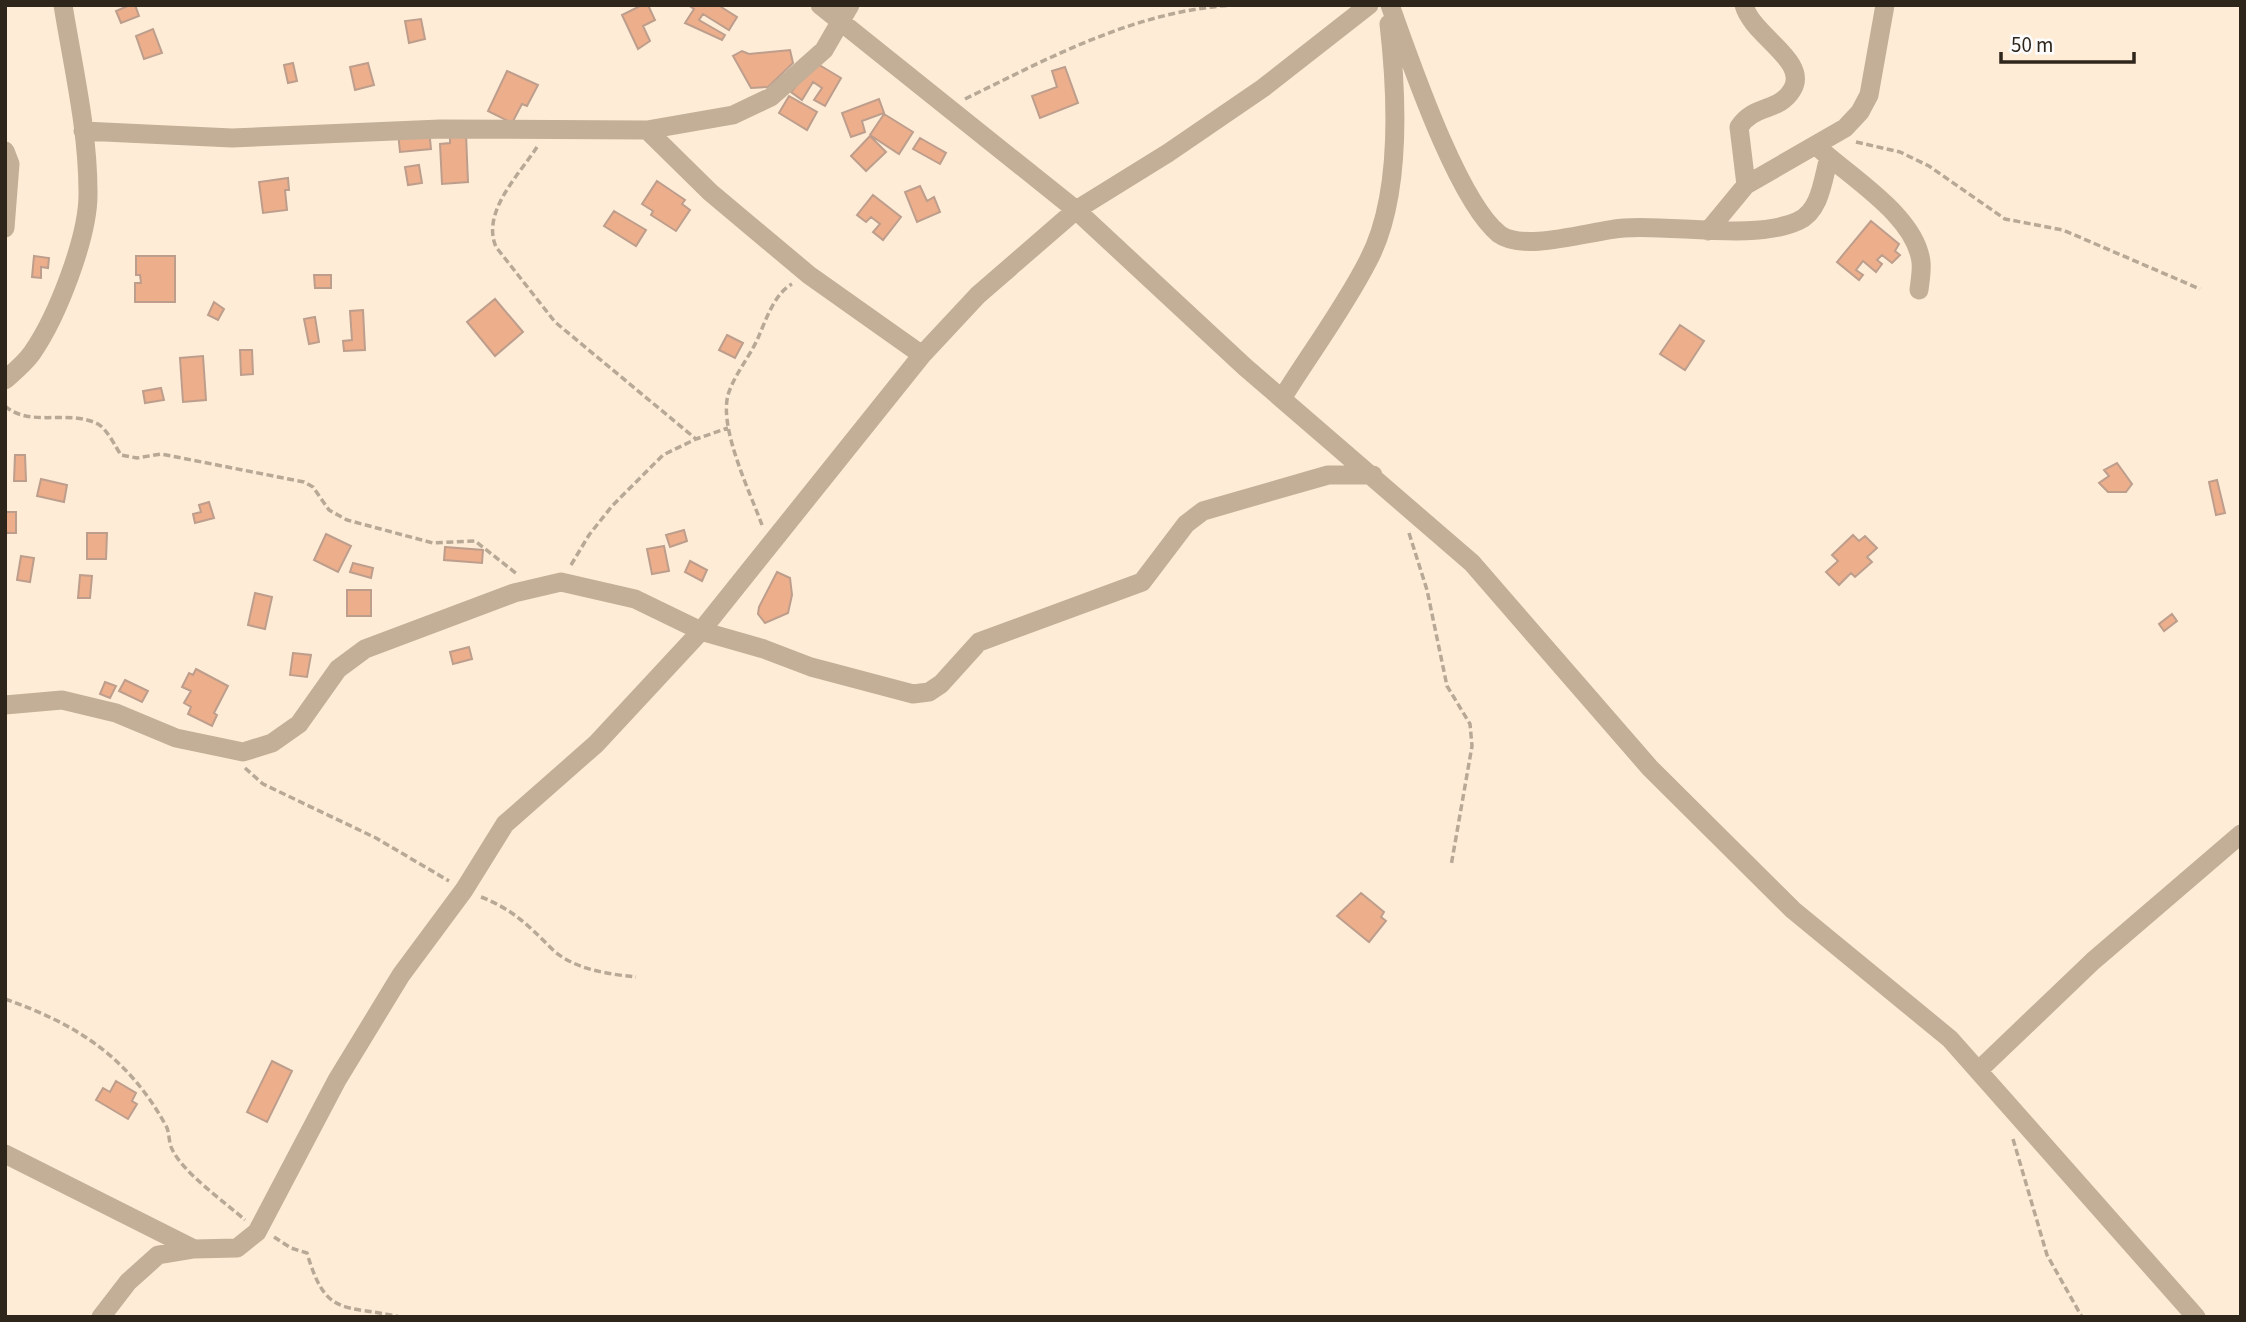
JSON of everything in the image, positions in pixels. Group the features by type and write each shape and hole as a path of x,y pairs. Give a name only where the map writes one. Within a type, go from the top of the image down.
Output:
{"street":[{"path":"5,380 31,355 51,319 73,265 89,194 83,131 63,5"},
{"path":"820,5 845,13 948,108 1076,210 1245,367 1283,397 1472,563 1650,768 1793,910 1906,1000 1950,1039 2196,1317"},
{"path":"101,1317 128,1282 159,1255 194,1249 237,1248 261,1226 337,1080 401,975 464,890 505,824 596,744 701,631 922,355 978,295 1076,210 1263,88 1369,5"},
{"path":"1283,397 1369,260 1380,230 1394,154 1394,71 1388,5"},
{"path":"1388,5 1443,138 1484,216 1501,235 1522,242 1542,242 1569,235 1623,228 1707,231 1782,226 1800,221 1811,212 1818,197 1823,147"},
{"path":"1744,5 1754,27 1783,53 1796,75 1793,89 1785,99 1753,111 1739,127 1746,185"},
{"path":"1707,231 1746,185 1823,147 1860,112 1869,95 1885,5"},
{"path":"83,131 232,138 440,129 647,130 733,115 755,107 771,97 819,55 845,13"},
{"path":"647,130 710,192 809,275 922,355"},
{"path":"1823,147 1905,227 1917,246 1921,264 1919,290"},
{"path":"5,151 10,164 5,228"},
{"path":"5,705 62,700 116,713 176,738 243,752 272,743 299,724 338,669 365,649 534,588 561,582 635,599 701,631 764,649 824,671 913,694 929,692 941,684 979,642 1142,582 1186,524 1203,511 1328,475 1373,475"},
{"path":"1979,1070 2102,954 2241,834"},
{"path":"5,1154 194,1249"}],"path":[{"path":"948,108 1058,53 1140,21 1235,5"},
{"path":"550,128 494,215 491,235 496,247 555,321 696,439"},
{"path":"1823,147 1872,144 1900,152 1957,183 1984,207 2005,219 2063,230 2200,289"},
{"path":"768,544 728,428 727,398 734,379 749,356 780,294 809,275"},
{"path":"5,406 29,416 79,417 100,425 121,455 136,458 161,454 303,482 313,487 328,510 347,520 433,543 475,541 534,588"},
{"path":"561,582 589,535 612,506 663,455 696,439 728,428"},
{"path":"1408,530 1427,590 1447,686 1470,724 1472,746 1451,866"},
{"path":"224,748 263,784 376,838 464,890 497,903 539,933 551,949 597,973 636,977"},
{"path":"5,999 49,1014 122,1063 167,1126 172,1150 184,1164 276,1240 307,1253 324,1296 339,1307 354,1307 400,1317"},
{"path":"2013,1136 2047,1255 2082,1317"}],"building":[{"path":"135,5 139,16 121,23 116,11"},
{"path":"642,5 648,5 655,20 643,26 650,41 638,49 622,15"},
{"path":"688,5 718,5 737,17 729,30 703,14 699,20 725,35 722,40 685,23 694,9"},
{"path":"421,19 425,39 409,43 405,21"},
{"path":"153,29 162,53 144,59 136,36"},
{"path":"790,50 793,63 768,87 751,88 733,56 742,51 749,54"},
{"path":"293,63 297,81 288,83 284,65"},
{"path":"368,63 374,85 355,90 350,67"},
{"path":"816,63 841,78 825,106 814,100 822,88 813,82 802,100 791,92"},
{"path":"1065,67 1078,103 1040,118 1032,96 1057,87 1052,71"},
{"path":"507,71 538,85 527,106 522,104 512,123 488,111"},
{"path":"789,96 817,112 807,130 779,113"},
{"path":"879,99 884,113 862,121 865,132 851,137 842,113"},
{"path":"884,114 913,132 899,154 870,135"},
{"path":"429,129 431,149 400,152 398,132"},
{"path":"466,134 468,182 442,184 440,144 450,143 450,136"},
{"path":"870,136 886,152 866,171 851,156"},
{"path":"920,138 946,153 940,164 913,149"},
{"path":"419,165 422,183 408,185 405,167"},
{"path":"288,178 289,190 285,190 287,210 263,213 259,182"},
{"path":"657,181 685,200 682,204 690,210 676,231 651,215 653,211 642,204"},
{"path":"920,186 927,201 934,197 940,212 917,222 905,192"},
{"path":"873,195 901,217 883,240 873,232 880,224 871,217 866,222 857,215"},
{"path":"614,211 646,230 636,246 604,226"},
{"path":"1871,221 1899,244 1895,251 1900,255 1892,263 1882,255 1877,260 1882,264 1876,272 1863,261 1856,270 1863,275 1859,280 1837,262"},
{"path":"34,256 49,258 48,268 41,267 41,278 32,277"},
{"path":"136,256 175,256 175,302 135,302 135,283 141,283 140,275 136,275"},
{"path":"314,275 331,275 331,288 315,288"},
{"path":"495,299 523,332 495,356 467,322"},
{"path":"214,302 224,309 218,320 208,315"},
{"path":"363,310 365,350 344,351 343,341 352,340 350,311"},
{"path":"315,317 319,342 309,344 304,319"},
{"path":"1680,325 1704,341 1685,370 1660,354"},
{"path":"727,335 743,343 735,358 719,350"},
{"path":"240,350 252,350 253,374 241,375"},
{"path":"203,356 206,400 183,402 180,358"},
{"path":"161,388 164,400 145,403 143,391"},
{"path":"15,455 25,455 26,481 14,481"},
{"path":"2117,463 2132,484 2126,492 2108,492 2099,483 2109,476 2104,470"},
{"path":"41,479 67,485 64,502 37,496"},
{"path":"2217,480 2225,513 2216,515 2209,482"},
{"path":"209,502 214,518 195,523 193,514 201,512 199,505"},
{"path":"5,512 16,512 16,533 5,533"},
{"path":"684,530 687,541 670,547 666,535"},
{"path":"87,533 107,533 106,559 87,559"},
{"path":"326,534 351,546 338,572 314,560"},
{"path":"1853,535 1859,541 1865,536 1877,548 1867,557 1872,562 1855,577 1851,573 1839,585 1826,572 1838,561 1832,555"},
{"path":"664,546 669,571 652,574 647,549"},
{"path":"445,547 483,550 482,563 444,560"},
{"path":"21,556 34,558 30,582 17,580"},
{"path":"690,561 707,570 702,581 685,572"},
{"path":"353,563 373,568 371,578 350,572"},
{"path":"777,572 790,578 792,595 788,613 765,623 758,614 759,607"},
{"path":"80,575 92,576 90,598 78,598"},
{"path":"347,590 371,590 371,616 347,616"},
{"path":"255,593 272,597 265,629 248,625"},
{"path":"2172,614 2177,621 2164,631 2159,624"},
{"path":"469,647 472,659 453,664 450,652"},
{"path":"293,653 311,655 307,677 290,675"},
{"path":"196,669 228,686 214,713 217,715 212,726 188,714 191,707 184,703 191,691 182,687 189,673 193,675"},
{"path":"125,680 148,691 142,702 119,691"},
{"path":"105,682 116,686 110,698 100,694"},
{"path":"1361,893 1384,912 1381,917 1386,921 1369,942 1337,916"},
{"path":"272,1061 292,1071 267,1122 247,1112"},
{"path":"116,1081 136,1093 132,1101 137,1104 128,1119 96,1100 103,1088 110,1092"}]}
